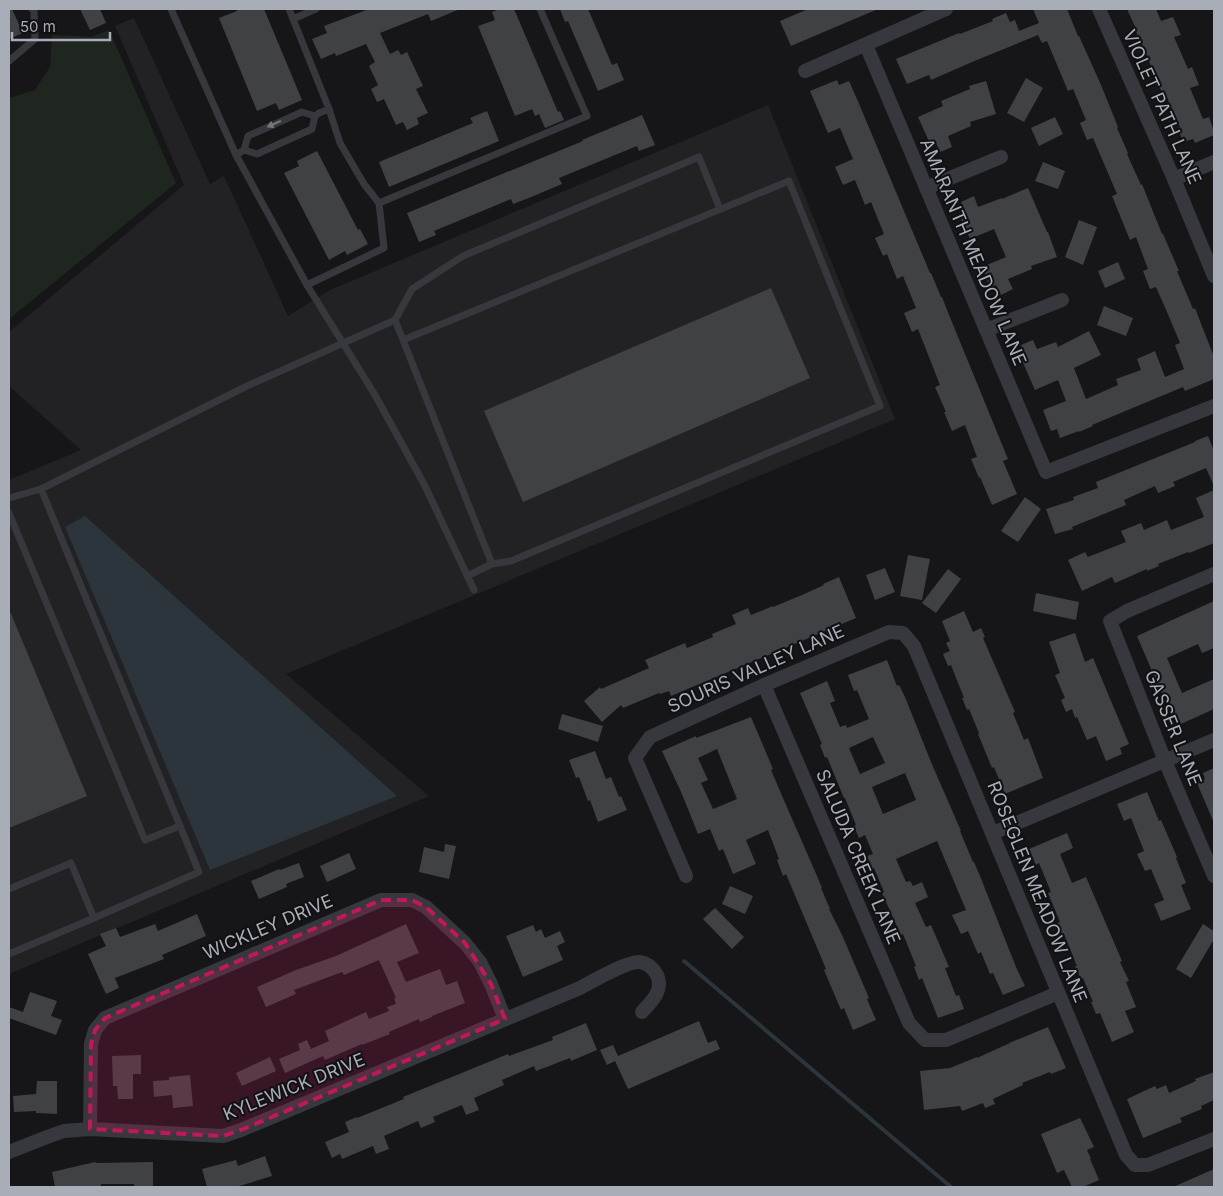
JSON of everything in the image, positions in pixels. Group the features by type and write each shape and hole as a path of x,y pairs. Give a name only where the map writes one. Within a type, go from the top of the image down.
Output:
{"street":[{"path":"805,71 946,9"},
{"name":"VIOLET PATH LANE","path":"1099,9 1174,179 1214,276"},
{"name":"AMARANTH MEADOW LANE","path":"866,45 1046,472 1214,406"},
{"path":"926,188 1001,157"},
{"path":"1174,179 1214,162"},
{"path":"986,330 1062,300"},
{"name":"GASSER LANE","path":"1214,574 1127,611 1110,621 1165,761 1214,876"},
{"name":"SOURIS VALLEY LANE","path":"686,876 636,758 650,737 764,685 889,632 903,633"},
{"name":"ROSEGLEN MEADOW LANE","path":"903,633 914,646 1126,1155 1135,1165 1148,1166 1214,1139"},
{"name":"SALUDA CREEK LANE","path":"764,685 909,1023 925,1040 946,1040 1058,993"},
{"path":"993,833 1214,740"},
{"name":"WICKLEY DRIVE","path":"90,1129 91,1044 95,1030 105,1018 381,900 412,900 426,907 465,943 480,962 491,984 504,1019"},
{"name":"KYLEWICK DRIVE","path":"9,1152 64,1131 90,1129 222,1136 241,1130 580,988 628,964 639,962 649,964 657,975 660,985 655,997 642,1012"}],"lane":[{"path":"9,60 35,39 34,12 32,9"},
{"path":"171,9 236,155 307,284 375,395 425,486 474,590"},
{"path":"289,9 329,109 340,143 364,184 379,202 384,248 307,284"},
{"path":"293,19 316,9"},
{"path":"379,202 587,116 540,9"},
{"path":"244,150 257,154 312,129 315,116 329,109"},
{"path":"236,155 244,150 248,136 302,112 315,116"},
{"path":"9,498 41,490 246,386 395,320 412,289 463,256 699,157 720,210"},
{"path":"402,340 789,181 880,406 512,562 492,564 467,576"},
{"path":"395,320 492,564"},
{"path":"9,954 199,872 41,490"},
{"path":"9,513 145,840 180,826"},
{"path":"9,888 71,863 94,918"}],"highlighted area":[{"path":"381,900 412,900 426,907 465,943 491,984 505,1019 241,1130 223,1136 90,1129 91,1044 95,1030 105,1018"}],"shaded area":[{"path":"134,18 210,184 224,176 288,316 330,290 768,105 895,419 286,674 429,796 9,974 9,480 81,450 9,386 9,332 184,185 115,26"},
{"path":"109,30 176,183 9,319 9,98 35,90 50,67 52,35 91,37"},
{"path":"85,516 397,796 210,870 65,527"}],"building":[{"path":"9,9 12,9 23,33 9,39"},
{"path":"80,9 100,9 106,23 90,30"},
{"path":"236,9 264,9 302,100 279,110 276,103 257,111 219,18 237,11"},
{"path":"369,9 460,9 431,21 428,14 380,33 390,54 398,50 401,55 407,52 423,86 416,89 428,113 417,118 419,124 407,130 403,122 396,125 384,99 377,102 371,89 378,85 369,66 375,62 366,44 336,56 335,53 321,59 312,39 327,33 324,26"},
{"path":"500,9 514,9 558,112 560,111 564,120 545,128 539,114 535,116 532,109 515,116 478,26 495,20 492,12"},
{"path":"560,9 588,9 612,65 617,63 624,80 598,91 568,21 565,22"},
{"path":"808,9 878,9 791,46 780,21"},
{"path":"1033,9 1067,9 1101,85 1127,154 1142,184 1214,357 1214,379 1185,391 1183,387 1079,432 1060,438 1057,429 1051,431 1043,410 1066,401 1058,380 1035,390 1020,356 1025,354 1021,345 1033,340 1037,349 1056,342 1058,347 1089,331 1101,355 1074,368 1086,399 1118,385 1116,379 1141,370 1137,359 1155,351 1165,377 1184,369 1175,345 1180,343 1156,287 1150,289 1143,271 1148,269 1136,237 1130,240 1112,196 1117,194 1093,138 1087,140 1080,123 1086,120 1073,89 1068,91 1047,41 1042,43 1038,35 931,80 929,75 907,84 896,59 993,21 992,19 1006,13 1010,22 1015,20 1019,31 1039,23"},
{"path":"1127,9 1156,9 1161,21 1173,17 1181,35 1174,37 1188,69 1192,67 1199,85 1190,88 1203,119 1209,117 1214,135 1195,143 1193,139 1183,142 1178,128 1180,127 1165,93 1162,93"},
{"path":"1026,78 1043,88 1024,122 1007,113"},
{"path":"837,80 839,85 849,81 930,273 942,297 1008,459 1003,461 1017,494 992,505 971,459 977,457 965,425 952,431 935,387 940,385 918,329 912,332 904,313 916,308 903,276 897,279 887,254 883,256 875,238 884,234 871,202 865,205 855,180 843,185 835,167 853,159 840,128 828,133 810,91"},
{"path":"986,81 996,114 970,122 971,126 948,136 952,147 940,152 936,143 931,146 918,117 943,106 941,101 970,89 969,86"},
{"path":"487,111 499,141 389,187 379,162 473,123 470,118"},
{"path":"642,115 655,145 639,151 637,146 559,178 562,184 513,204 511,199 434,231 436,235 419,242 407,213"},
{"path":"1055,117 1063,134 1039,146 1031,128"},
{"path":"317,151 358,230 360,229 368,244 347,255 345,251 329,260 284,173 299,166 297,161"},
{"path":"1043,162 1065,171 1058,189 1035,181"},
{"path":"1028,188 1057,257 1031,266 1032,269 1008,279 1013,289 1001,295 996,285 990,287 982,267 1006,257 994,229 970,239 959,214 965,212 961,202 974,196 978,207"},
{"path":"1079,220 1097,227 1083,265 1065,257"},
{"path":"1118,262 1125,279 1105,288 1098,271"},
{"path":"771,288 810,378 523,502 484,411"},
{"path":"1104,306 1133,318 1126,336 1097,325"},
{"path":"1208,436 1214,451 1214,486 1206,468 1173,482 1175,486 1158,493 1155,486 1124,500 1126,505 1072,527 1073,529 1055,534 1046,509 1074,500 1073,497 1098,488 1096,482"},
{"path":"1214,490 1214,543 1158,564 1159,566 1147,571 1147,569 1115,583 1112,577 1082,591 1068,560 1085,552 1088,557 1126,542 1121,531 1141,523 1144,530 1167,520 1171,530 1204,517 1196,498"},
{"path":"1025,497 1041,509 1018,542 1001,531"},
{"path":"908,555 930,559 922,600 900,596"},
{"path":"885,568 895,592 875,600 866,575"},
{"path":"948,569 961,579 936,613 922,603"},
{"path":"839,577 856,618 671,696 669,691 659,693 623,708 621,705 602,722 584,701 600,687 601,689 649,668 645,660 685,643 687,648 713,637 712,634 736,624 732,615 748,608 751,615 802,595"},
{"path":"1036,593 1079,602 1076,620 1033,611"},
{"path":"1214,601 1214,648 1202,653 1198,644 1167,658 1182,693 1214,679 1214,709 1181,724 1178,718 1173,720 1137,636"},
{"path":"9,609 87,796 9,828"},
{"path":"964,611 973,632 981,628 985,637 983,638 1015,712 1013,713 1024,740 1028,738 1043,778 1005,794 994,767 992,768 969,709 967,710 951,665 948,666 943,654 950,651 946,643 950,641 942,621"},
{"path":"1075,633 1085,662 1093,658 1129,744 1120,748 1122,754 1106,761 1096,736 1087,740 1072,709 1066,712 1061,700 1065,698 1055,675 1060,673 1049,642"},
{"path":"887,660 897,686 899,685 905,697 1025,986 1003,995 993,973 990,974 981,952 978,954 968,931 961,934 952,915 966,910 937,841 896,859 906,882 910,881 913,886 922,882 928,897 915,903 926,927 931,925 949,967 945,968 956,996 959,995 964,1009 938,1018 922,978 919,980 914,967 916,966 903,934 901,935 882,893 884,892 874,868 872,869 867,856 873,854 865,835 859,838 854,826 856,825 827,757 825,758 820,745 822,744 800,693 827,681 835,701 830,703 840,727 846,725 847,728 869,719 857,690 854,691 848,675","holes":["873,737 885,763 860,774 849,748","905,773 916,800 883,814 872,787"]},
{"path":"562,714 603,726 598,742 558,729"},
{"path":"751,717 829,909 869,998 867,999 876,1020 853,1030 844,1008 841,1010 786,874 783,876 768,830 746,840 756,864 733,874 723,849 719,851 710,829 698,834 662,751 696,736 696,738","holes":["717,749 737,799 713,809 701,783 708,780 698,758"]},
{"path":"595,751 606,779 611,777 619,797 621,796 627,810 598,822 590,800 588,801 579,777 576,778 569,760"},
{"path":"1214,768 1214,823 1197,783 1205,779 1203,773"},
{"path":"1147,792 1177,857 1186,883 1181,885 1191,909 1161,921 1154,904 1164,900 1151,869 1145,871 1137,854 1144,851 1131,818 1124,821 1117,804"},
{"path":"1067,833 1073,848 1060,854 1072,883 1086,877 1122,961 1120,962 1129,981 1126,982 1136,1007 1125,1011 1134,1032 1112,1042 1100,1013 1096,1014 1083,978 1081,979 1075,966 1077,966 1064,934 1062,935 1057,923 1060,922 1048,893 1051,892 1039,863 1036,865 1029,849"},
{"path":"445,844 456,846 449,879 419,872 424,847 444,852"},
{"path":"349,853 356,869 327,882 320,866"},
{"path":"299,863 304,877 286,884 287,887 259,899 251,881"},
{"path":"730,886 753,896 745,914 722,904"},
{"path":"715,908 744,937 732,949 703,919"},
{"path":"197,914 206,936 162,955 164,959 115,978 119,988 106,994 88,954 106,946 100,934 116,928 120,937 155,924 158,931"},
{"path":"406,924 419,953 397,962 406,982 440,969 446,985 457,981 465,1003 420,1022 419,1019 389,1032 390,1034 325,1060 323,1056 285,1073 279,1059 300,1050 298,1044 307,1040 311,1049 329,1041 325,1031 366,1012 369,1019 389,1011 387,1007 396,1004 394,998 396,998 379,960 344,975 342,972 294,990 296,994 266,1007 257,987 296,970 336,956"},
{"path":"1203,924 1214,931 1214,939 1191,978 1176,969"},
{"path":"533,925 536,932 541,929 545,938 560,931 565,942 557,946 563,960 523,977 506,936"},
{"path":"30,992 57,1001 51,1016 62,1020 56,1035 9,1018 9,1007 23,1012"},
{"path":"699,1021 708,1043 716,1040 720,1049 628,1089 615,1061 607,1065 600,1050 613,1045 618,1056"},
{"path":"586,1023 597,1050 571,1061 570,1058 536,1071 534,1066 502,1080 504,1085 474,1098 479,1110 466,1115 462,1105 433,1117 435,1122 421,1128 418,1121 384,1136 389,1149 376,1154 373,1146 342,1159 340,1154 332,1158 325,1142 349,1132 345,1122 508,1054 509,1056 553,1040 552,1037"},
{"path":"1048,1027 1066,1068 1022,1083 1023,1085 993,1099 995,1104 985,1108 983,1103 962,1111 960,1106 924,1110 920,1071 950,1068"},
{"path":"141,1055 141,1074 133,1074 133,1099 118,1099 117,1086 113,1086 112,1056"},
{"path":"270,1057 276,1071 242,1086 236,1073"},
{"path":"1214,1072 1214,1100 1201,1106 1202,1109 1180,1118 1182,1122 1143,1138 1127,1099 1155,1086 1157,1089 1166,1085 1169,1093 1196,1081 1195,1079"},
{"path":"190,1075 193,1106 173,1108 172,1095 154,1097 153,1081 169,1080 169,1077"},
{"path":"37,1081 57,1081 57,1114 36,1113 36,1111 14,1112 13,1096 36,1094"},
{"path":"1080,1118 1094,1147 1087,1150 1099,1180 1083,1187 1072,1187 1064,1170 1057,1173 1041,1134"},
{"path":"265,1156 272,1176 236,1187 207,1187 202,1169 236,1160 238,1166"},
{"path":"95,1162 153,1162 153,1187 134,1187 134,1184 101,1184 101,1187 55,1187 52,1172"},
{"path":"1214,1169 1214,1187 1173,1187"}],"waterway":[{"path":"684,961 951,1187"}]}
